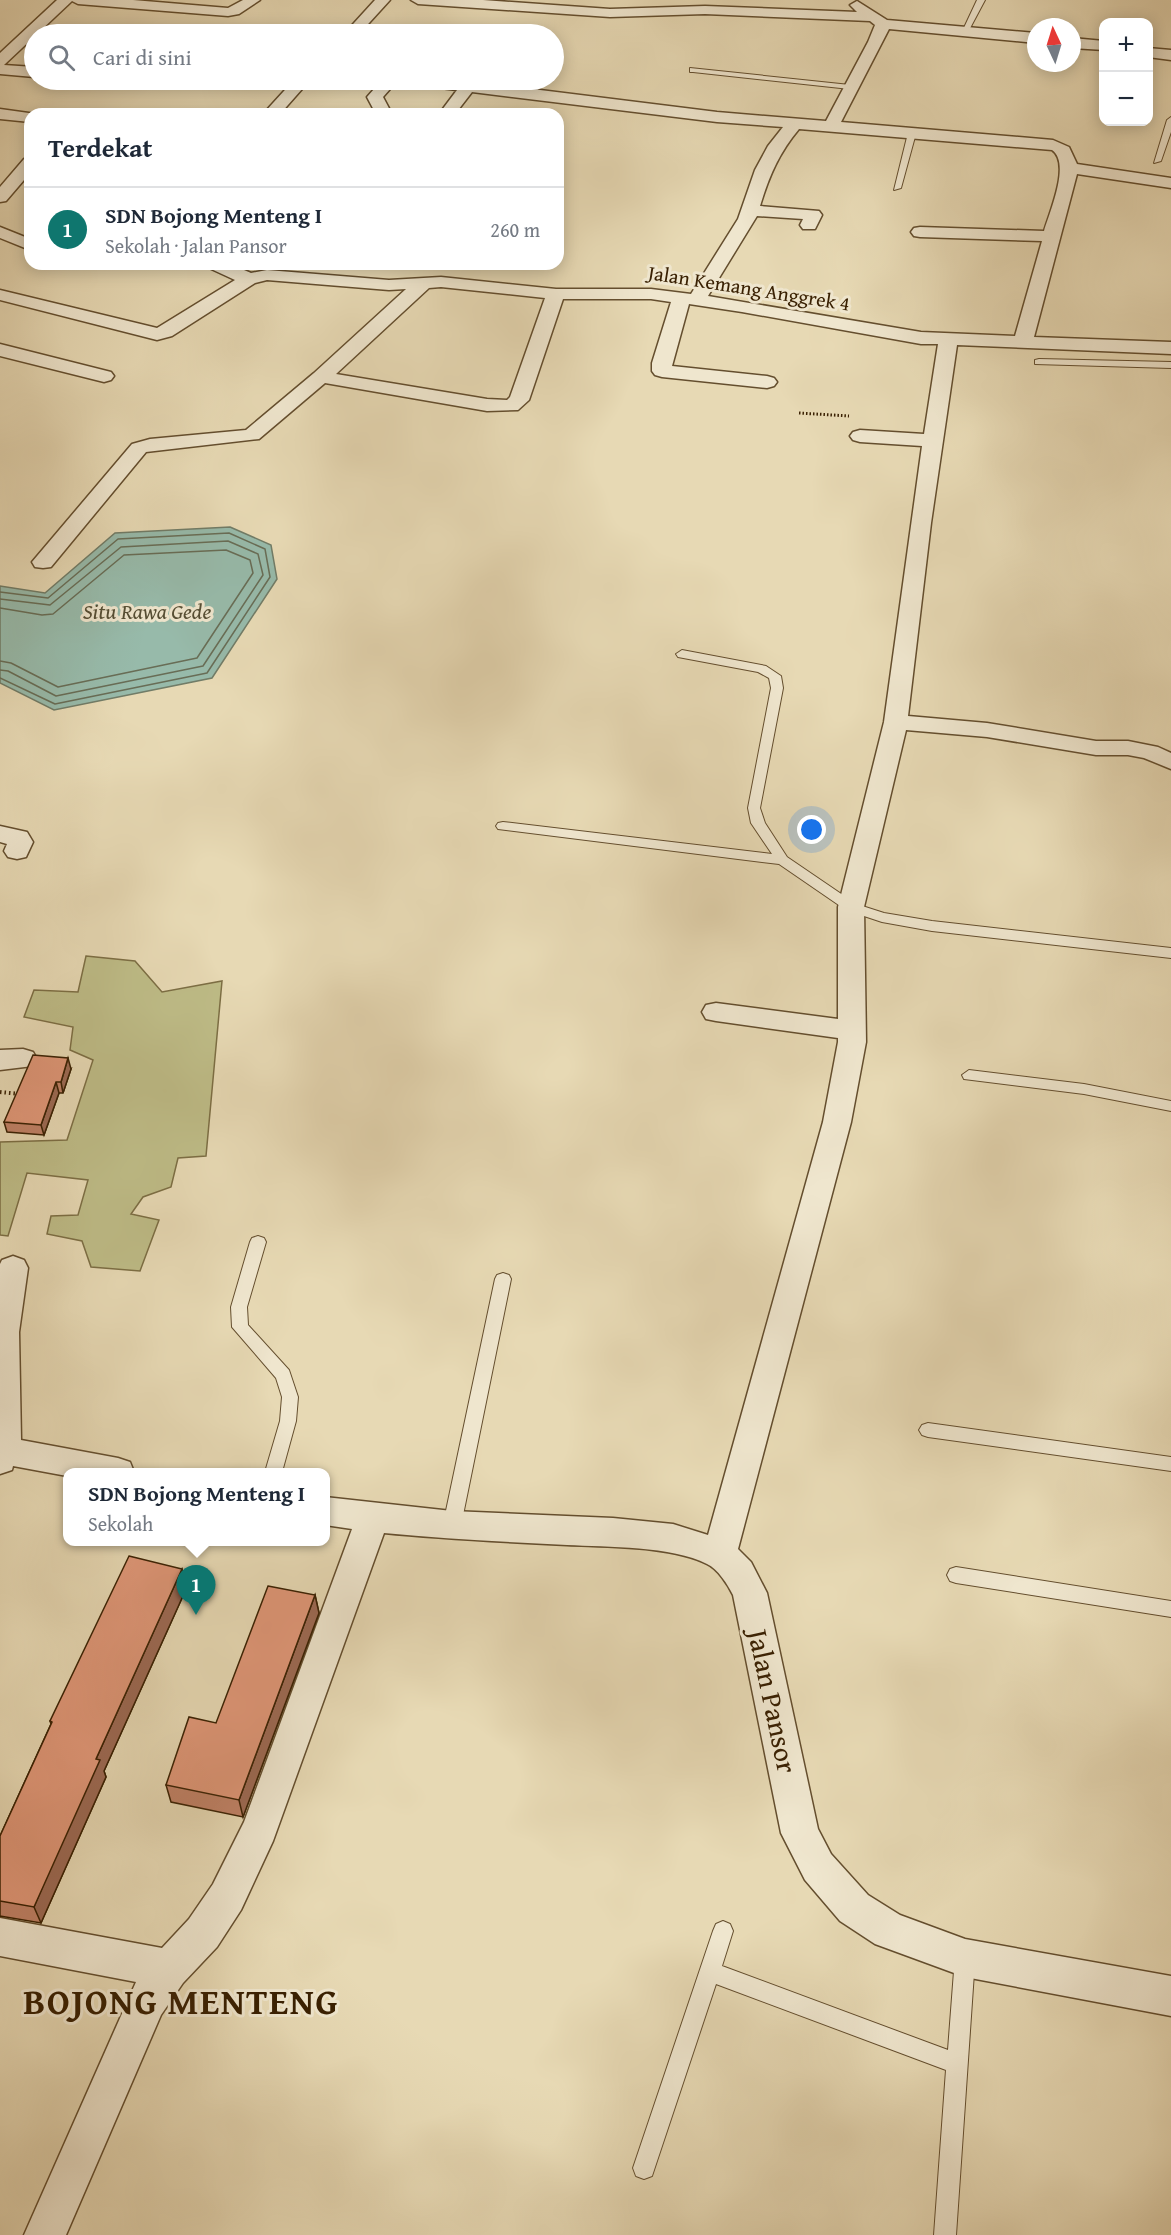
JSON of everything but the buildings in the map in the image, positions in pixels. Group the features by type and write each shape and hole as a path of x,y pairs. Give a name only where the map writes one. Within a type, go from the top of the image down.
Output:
{"street":[{"path":"40,24 65,0"},
{"path":"78,0 228,12 253,0"},
{"path":"59,24 84,0"},
{"path":"360,24 382,0"},
{"path":"418,0 610,13 705,10 877,20 1027,38"},
{"path":"850,0 877,20"},
{"path":"831,126 876,42 877,20"},
{"path":"10,30 24,31"},
{"path":"0,61 24,39"},
{"path":"1081,44 1099,46"},
{"path":"1153,53 1171,55"},
{"path":"0,82 7,70 24,57"},
{"path":"7,70 24,71"},
{"path":"276,108 293,90"},
{"path":"381,90 375,97 381,108"},
{"path":"452,108 465,90"},
{"path":"495,90 794,124 1058,146 1066,154 1070,168 1023,344"},
{"path":"0,114 24,116"},
{"path":"767,382 662,371 662,363 689,298 723,260 747,219 763,170 776,146 794,124"},
{"path":"1070,168 1171,183"},
{"path":"0,197 24,170"},
{"path":"750,210 813,215 809,225"},
{"path":"0,232 24,242"},
{"path":"920,232 1051,236"},
{"name":"Jalan Kemang Anggrek 4","path":"229,270 249,279"},
{"name":"Jalan Kemang Anggrek 4","path":"0,295 158,334 165,332 249,279 267,275 389,285 441,282 556,294 625,292 689,298 921,338 1023,344 1171,348"},
{"path":"44,562 139,448 249,436 321,377 423,284"},
{"path":"321,377 487,405 511,406 519,400 556,294"},
{"path":"330,1512 452,1525 613,1533 673,1539 720,1553 837,1122 852,1042 851,907 896,722 907,618 948,339"},
{"path":"0,350 104,376"},
{"path":"860,436 934,441"},
{"path":"896,722 987,730 1096,748 1128,748 1150,752 1171,762"},
{"path":"716,1012 851,1030"},
{"path":"13,1268 3,1332 2,1453 89,1468"},
{"path":"45,2235 147,2001 169,1969 203,1933 227,1897 260,1828 373,1518"},
{"name":"Jalan Pansor","path":"720,1553 739,1573 750,1593 800,1833 818,1867 854,1908 889,1930 965,1958 1171,1996"},
{"path":"0,1937 169,1969"}],"lane":[{"path":"965,30 981,0"},
{"path":"693,70 850,87"},
{"path":"1157,161 1171,120"},
{"path":"897,188 912,133"},
{"path":"1039,362 1171,365"},
{"path":"682,654 762,669 775,676 777,688 754,808 758,823 782,860 851,907 882,917 932,926 1036,940 1171,953"},
{"path":"503,826 782,860"},
{"path":"969,1076 1084,1089 1171,1106"},
{"path":"258,1242 239,1307 240,1327 283,1375 290,1396 288,1421 275,1468"},
{"path":"452,1525 503,1279"},
{"path":"928,1430 1171,1464"},
{"path":"956,1575 1171,1609"},
{"path":"644,2168 723,1931"},
{"path":"945,2235 965,1958"},
{"path":"710,1972 957,2064"}],"path":[{"path":"0,1092 24,1094"}],"shaded area":[{"path":"86,956 135,961 162,992 222,981 206,1156 178,1158 171,1187 143,1197 131,1214 159,1220 140,1271 91,1267 82,1241 47,1234 51,1216 78,1215 88,1180 27,1173 8,1236 0,1235 0,1142 67,1140 93,1060 70,1050 73,1027 24,1017 34,990 78,992"}],"water":[{"name":"Situ Rawa Gede","path":"230,527 271,545 277,579 212,678 54,710 0,683 0,586 45,593 115,533"}],"place":[{"name":"SDN Bojong Menteng I","path":"196,1615"}],"district":[{"name":"BOJONG MENTENG","path":"181,2001"}]}
